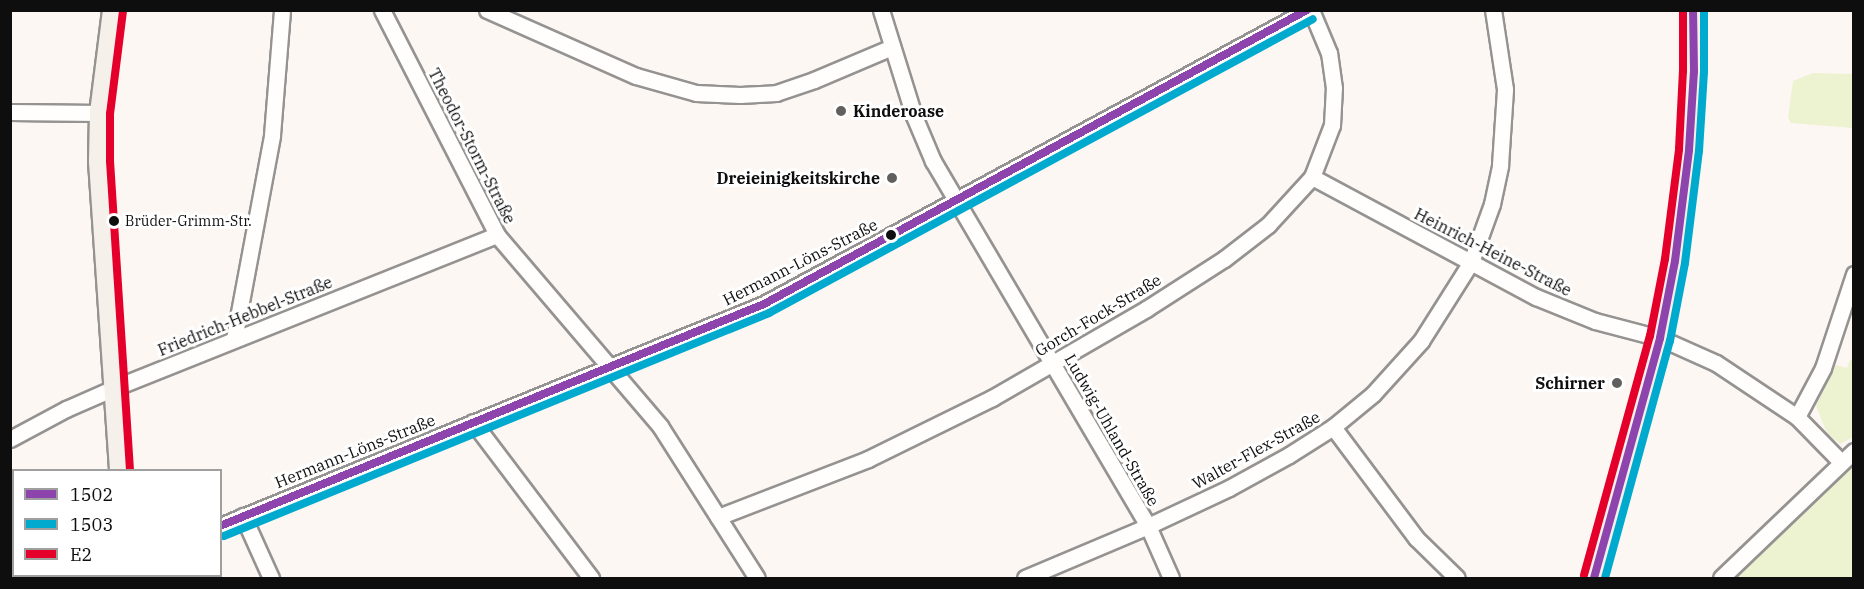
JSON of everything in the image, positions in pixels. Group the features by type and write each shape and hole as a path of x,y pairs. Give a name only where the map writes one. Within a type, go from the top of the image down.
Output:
{"main road":[{"path":"113,10 100,112 99,161 120,469"},
{"path":"1594,579 1660,338 1681,225 1694,70 1693,10"}],"street":[{"path":"234,339 272,135 282,10"},
{"name":"Theodor-Storm-Straße","path":"382,10 496,235 612,367 660,426 757,579"},
{"path":"487,10 636,75 696,93 740,95 776,93 814,80 892,47"},
{"name":"Ludwig-Uhland-Straße","path":"881,10 914,116 933,161 1148,526 1172,579"},
{"name":"Gorch-Fock-Straße","path":"718,518 912,440 1053,364 1224,259 1268,225 1312,177 1323,153 1334,107 1329,53 1309,10"},
{"name":"Hermann-Löns-Straße","path":"222,525 764,304 1309,10"},
{"name":"Walter-Flex-Straße","path":"1025,579 1229,488 1333,427 1373,394 1400,367 1421,341 1471,262 1492,204 1504,130 1505,89 1493,10"},
{"path":"10,112 100,112"},
{"name":"Heinrich-Heine-Straße","path":"1312,177 1536,297 1595,321 1660,338 1716,363 1797,417 1841,462"},
{"name":"Friedrich-Hebbel-Straße","path":"10,439 66,409 114,388 496,235"},
{"path":"1797,417 1823,368 1854,274"},
{"path":"473,422 591,579"},
{"path":"1333,427 1416,538 1457,579"},
{"path":"1721,579 1854,451"},
{"path":"243,516 271,579"}],"green space":[{"path":"1813,73 1853,74 1853,128 1791,123 1788,118 1793,81"},
{"path":"1850,360 1854,361 1853,437 1840,444 1827,433 1816,406 1835,365 1847,368"},
{"path":"1853,460 1853,578 1728,578"}],"transit line":[{"name":"1502","path":"222,525 764,304 1307,10"},
{"name":"E2","path":"1584,575 1650,336 1665,259 1679,149 1683,10"},
{"name":"1502","path":"1594,578 1660,338 1675,261 1689,150 1694,71 1693,10"},
{"name":"1503","path":"1605,578 1670,341 1685,263 1699,151 1704,72 1704,10"},
{"name":"E2","path":"123,11 110,114 110,161 130,469"},
{"name":"1503","path":"224,536 769,313 1313,19"}],"place":[{"name":"Kinderoase","path":"841,111"},
{"name":"Dreieinigkeitskirche","path":"892,178"},
{"name":"Brüder-Grimm-Str.","path":"114,221"},
{"name":"Schirner","path":"1617,383"}]}
